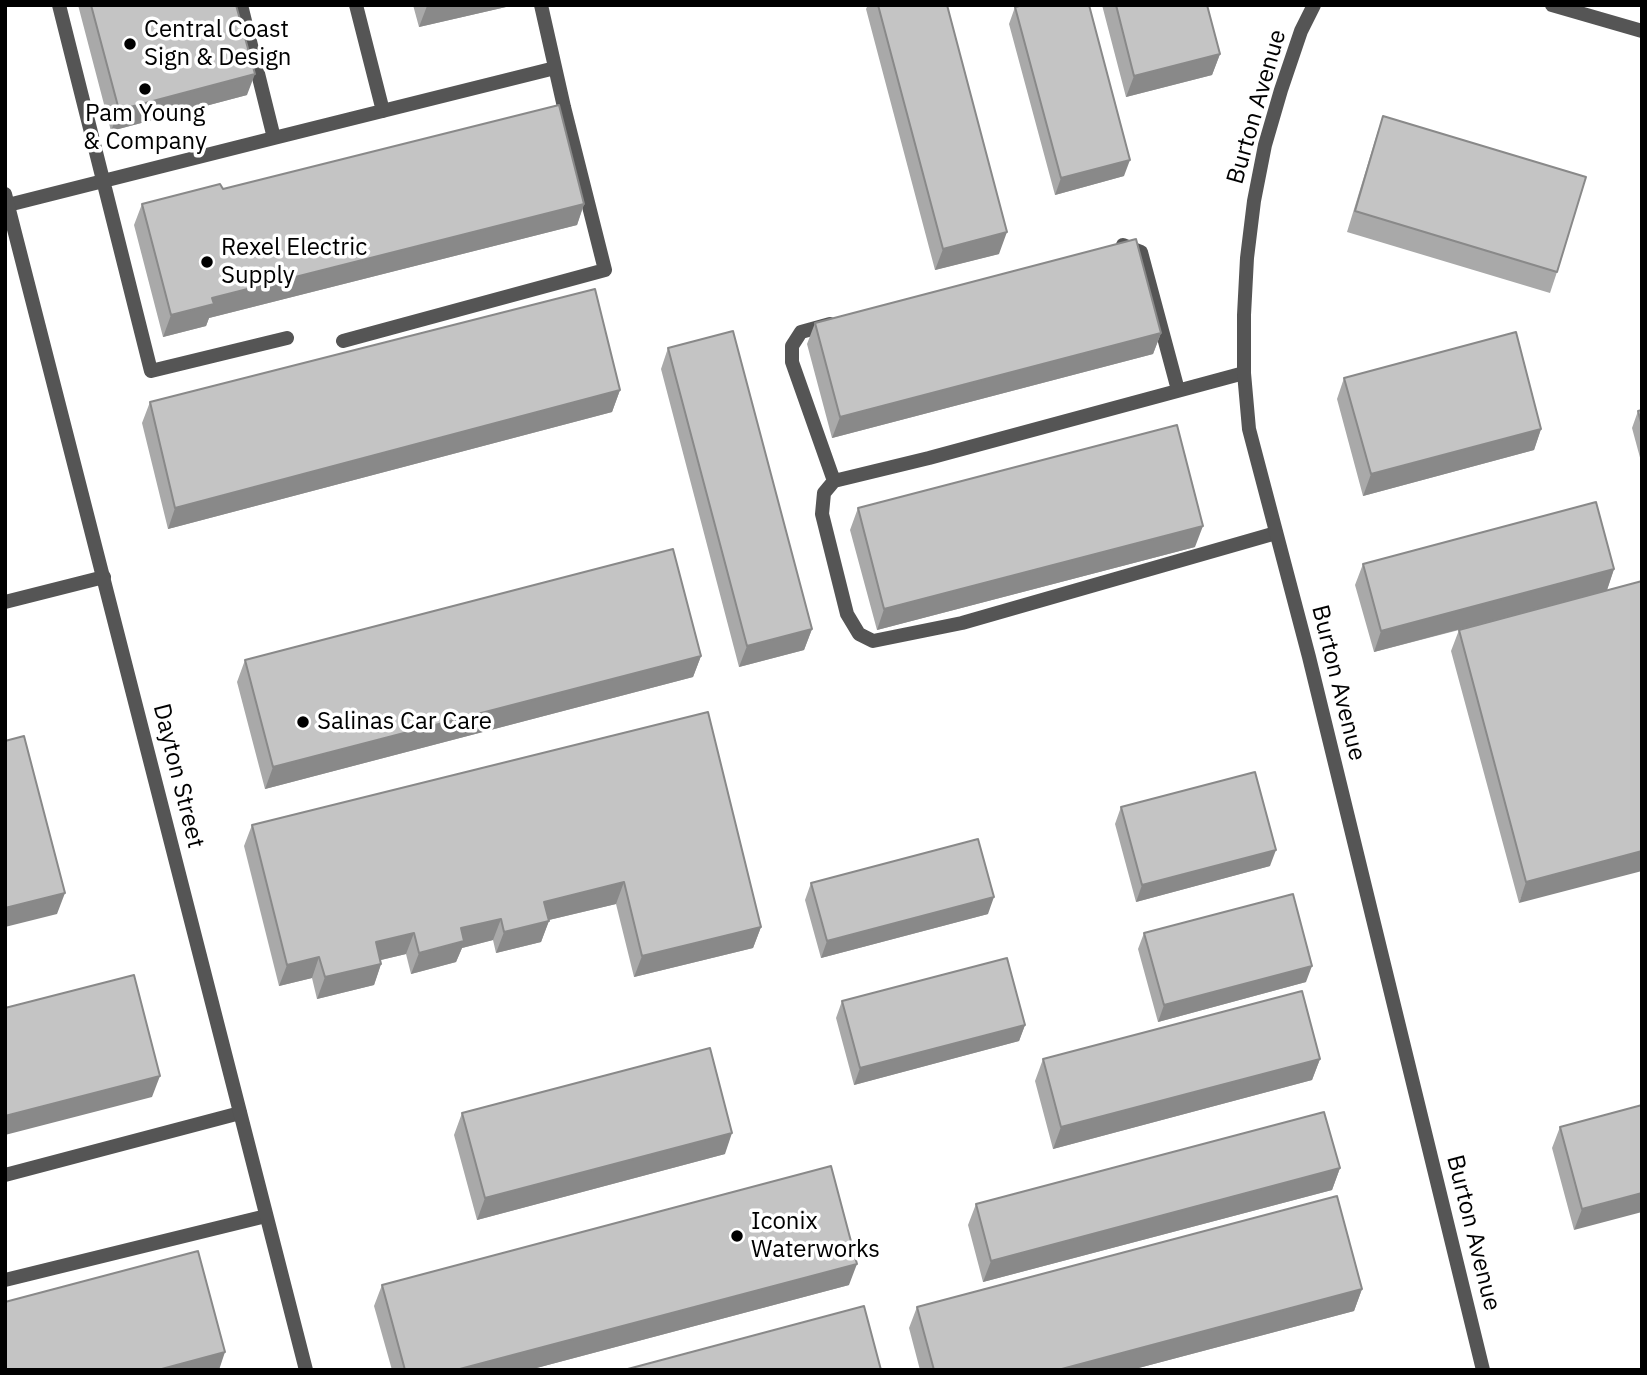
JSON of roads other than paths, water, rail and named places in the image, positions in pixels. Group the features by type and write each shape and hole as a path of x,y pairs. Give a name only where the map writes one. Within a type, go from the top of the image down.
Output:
{"street":[{"path":"60,5 151,371 287,338"},
{"path":"241,5 274,138"},
{"path":"356,5 383,111"},
{"path":"343,341 605,270 541,5"},
{"name":"Burton Avenue","path":"1314,5 1301,31 1281,90 1265,145 1254,201 1245,281 1244,373 1249,429 1309,657 1483,1370"},
{"path":"1552,5 1642,31"},
{"path":"7,200 103,181 555,68"},
{"name":"Dayton Street","path":"7,200 306,1370"},
{"path":"1111,248 1124,245 1142,251 1178,390"},
{"path":"834,481 792,362 792,346 801,332 841,321"},
{"path":"1244,373 834,481 824,493 822,514 847,614 859,634 873,641 962,623 1276,533"},
{"path":"5,603 104,577"},
{"path":"5,1175 240,1113"},
{"path":"5,1280 266,1216"}],"place":[{"name":"Central Coast Sign & Design","path":"130,44"},
{"name":"Pam Young & Company","path":"145,89"},
{"name":"Rexel Electric Supply","path":"207,262"},
{"name":"Salinas Car Care","path":"303,722"},
{"name":"Iconix Waterworks","path":"737,1236"}]}
